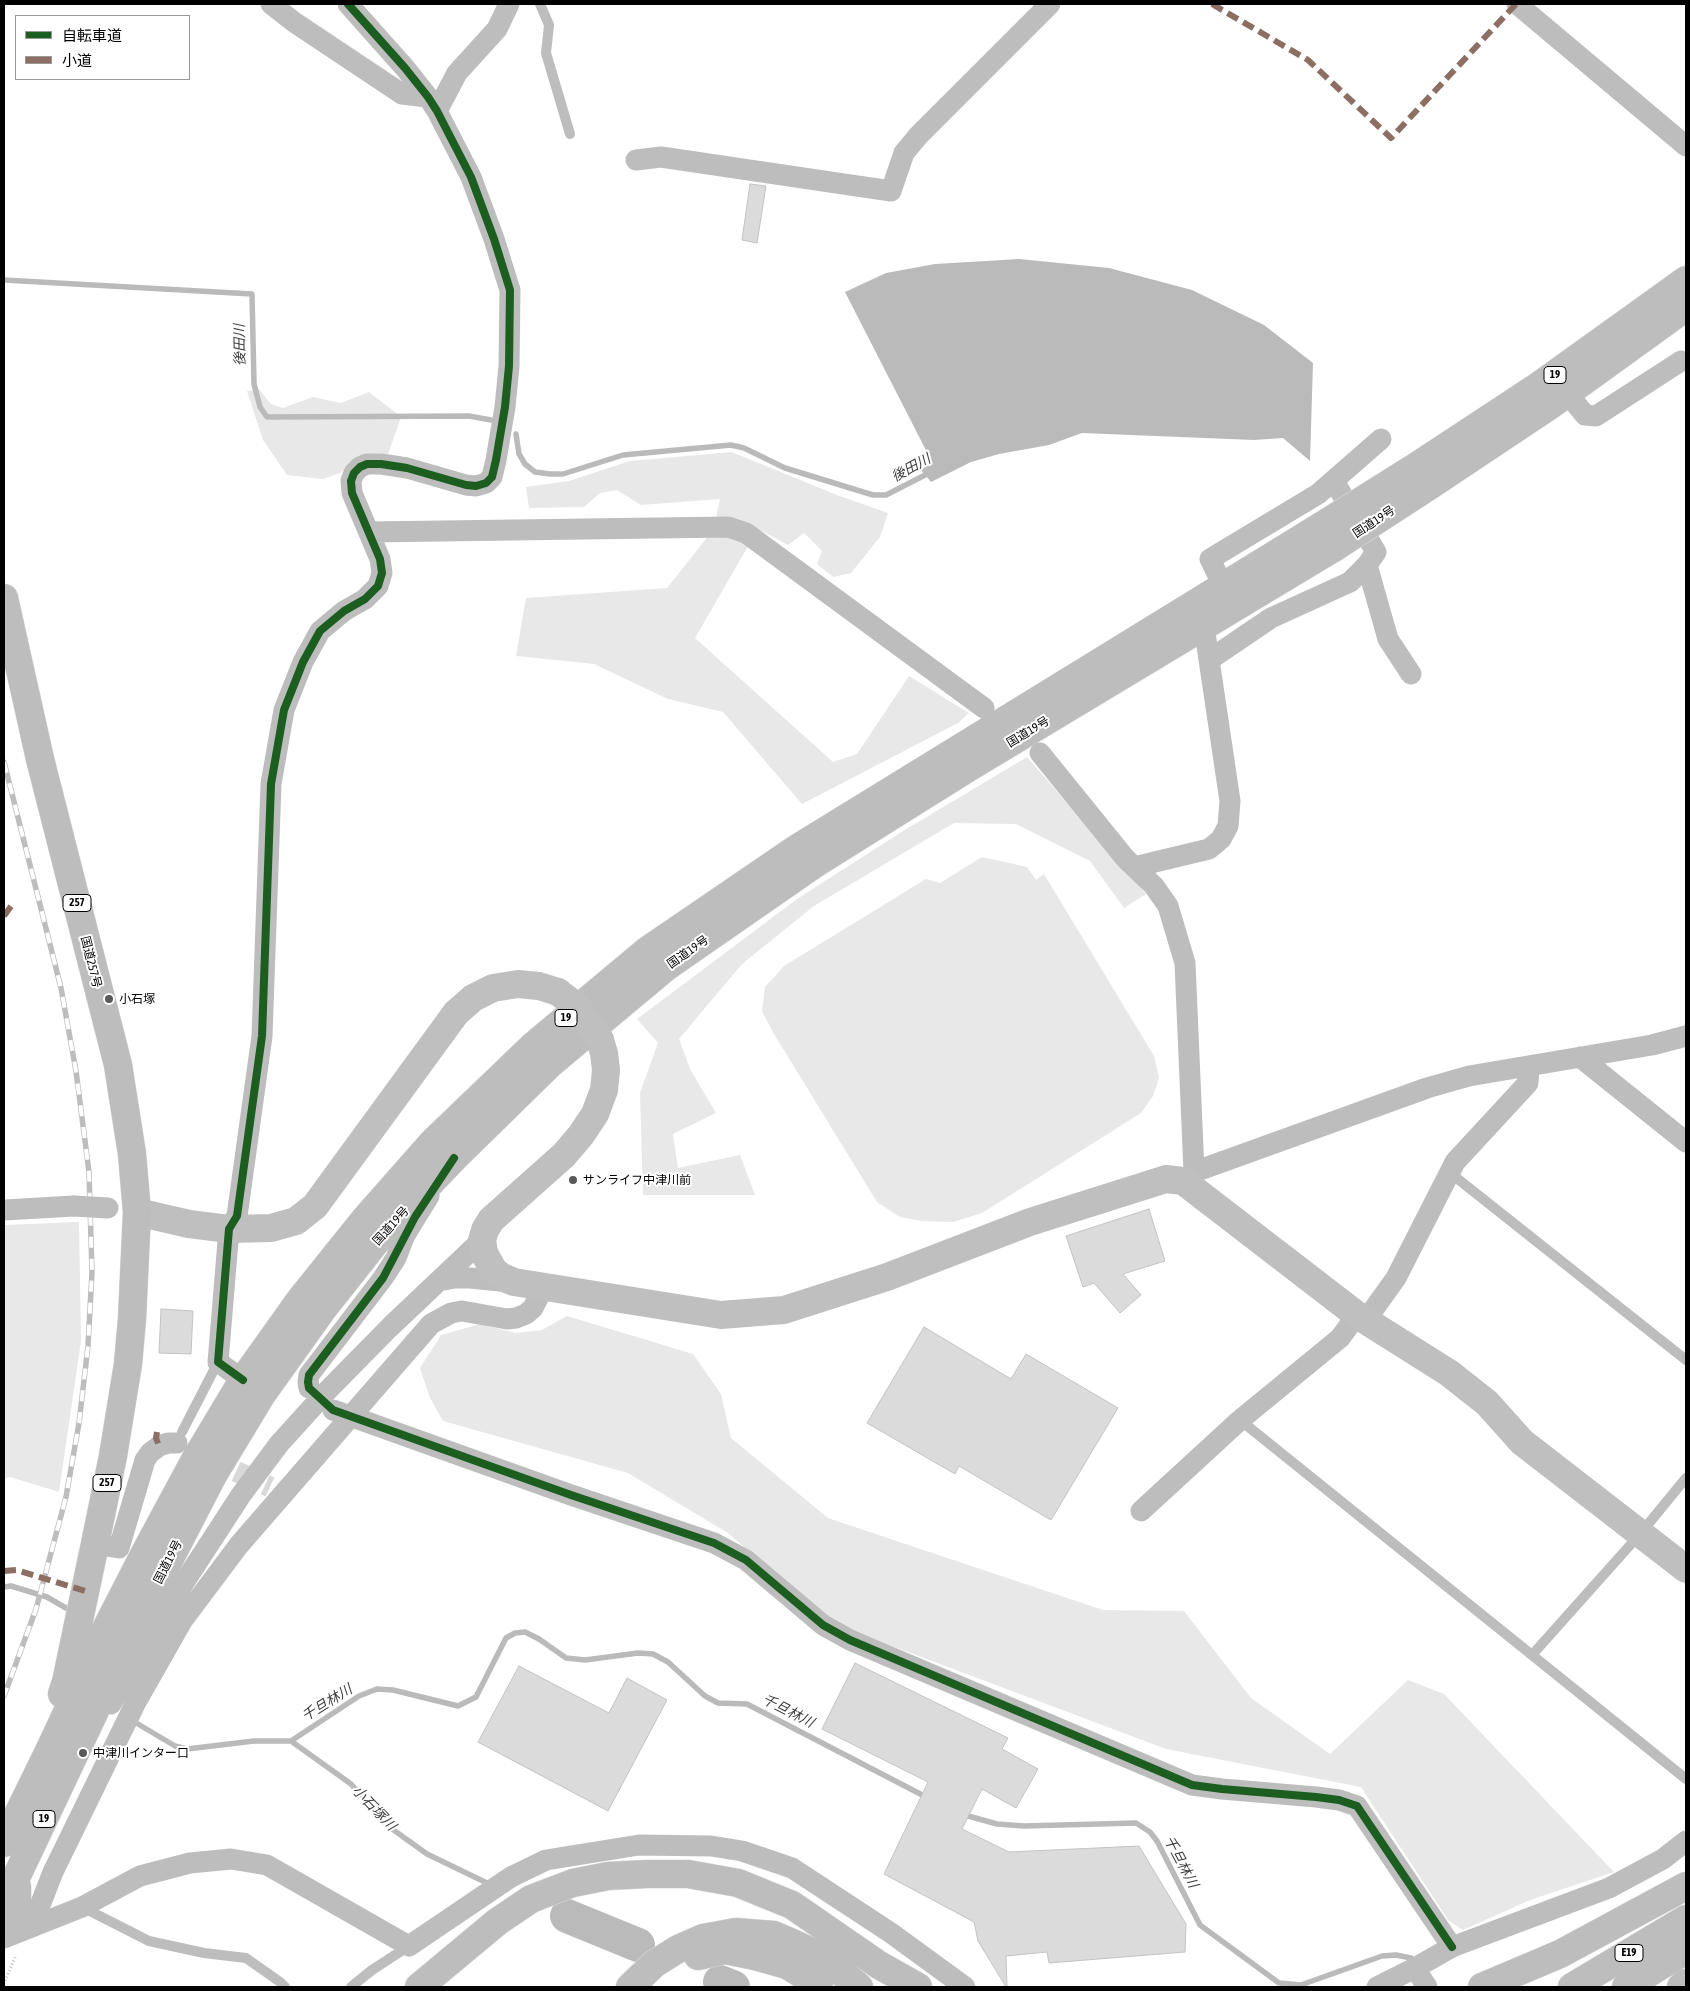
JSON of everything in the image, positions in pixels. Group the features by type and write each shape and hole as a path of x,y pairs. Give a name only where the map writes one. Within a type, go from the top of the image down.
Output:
{"highway":[{"name":"国道19号","path":"1425,475 1538,387 1686,280"},
{"name":"国道19号","path":"4,1903 135,1626 213,1475 262,1394 322,1310 386,1230 454,1158 551,1063 666,967 812,865 968,768 1204,626 1329,536 1425,475 1567,393 1686,308"},
{"name":"国道19号","path":"4,1843 108,1625 145,1553 195,1460 243,1380 317,1278 365,1219 433,1142 533,1046 648,950 796,849 1223,586 1329,536"},
{"name":"国道257号","path":"4,598 40,759 118,1065 132,1154 137,1212"},
{"name":"257","path":"50,1749 51,1725 107,1546 128,1364 137,1212"},
{"path":"419,1987 441,1978 497,1922 531,1899 573,1883 608,1876 647,1874 688,1874 738,1883 792,1905 879,1965 918,1987"},
{"path":"4,1930 17,1901 17,1876"},
{"path":"1482,1987 1560,1954 1686,1886"},
{"name":"E19","path":"1572,1987 1686,1919"},
{"path":"827,1929 879,1987"},
{"path":"630,1987 654,1964 678,1949 703,1938 736,1932 774,1935 795,1944 824,1958 859,1987"},
{"path":"630,1987 688,1958 725,1950 787,1965 813,1981 819,1987"},
{"name":"E19","path":"1626,1987 1686,1950"},
{"path":"1681,1987 1686,1983"}],"street":[{"path":"271,4 294,22 402,94 433,104"},
{"path":"243,1380 218,1362 229,1229 237,1216 262,1036 271,784 284,710 303,662 320,631 344,611 365,599 378,586 382,573 380,559 352,493 351,481 360,467 367,464 381,464 407,468 466,485 476,486 486,483 492,477 496,460 504,416 509,366 510,290 471,177 433,104 405,68 348,4"},
{"path":"433,104 457,73 497,29 509,4"},
{"path":"636,160 661,157 891,191 904,153 918,136 1050,4"},
{"path":"1517,4 1686,146"},
{"path":"1567,393 1584,415 1596,416 1685,362"},
{"path":"1223,586 1210,559 1318,494 1381,439"},
{"path":"1209,660 1271,618 1350,582 1367,565 1376,552 1334,481"},
{"path":"370,532 728,527 746,533 984,708"},
{"path":"1367,565 1388,638 1411,674"},
{"path":"1134,867 1209,849 1221,839 1228,826 1230,801 1204,626"},
{"path":"1040,753 1134,867 1154,886 1168,906 1185,963 1188,1176 1362,1318 1450,1373 1487,1403 1522,1442 1686,1569"},
{"path":"4,1210 74,1206 108,1208 137,1212 189,1224 229,1229 271,1228 296,1221 315,1206 456,1013 473,998 494,988 518,984 539,986 558,992 575,1005 600,1040 606,1070 604,1090 596,1114 582,1135 564,1155 491,1220 485,1230 482,1240 484,1253 494,1271 514,1282"},
{"path":"439,1281 470,1278 514,1282 721,1314 784,1310 887,1277 1030,1222 1166,1179 1188,1176 1428,1088 1469,1076 1652,1045 1686,1036"},
{"path":"1580,1058 1686,1142"},
{"path":"1141,1510 1240,1420 1362,1318 1396,1278 1455,1162 1528,1084 1528,1066"},
{"path":"309,1388 310,1375 384,1278 396,1258 412,1223 454,1158"},
{"path":"85,1734 102,1722 161,1618 241,1495 279,1444 334,1385 482,1240"},
{"path":"32,1926 53,1872 81,1813 158,1662 182,1621 277,1490 342,1414 431,1324 441,1317 462,1311 507,1319 516,1318 526,1314 533,1308 544,1286"},
{"path":"342,1414 570,1495 714,1543 746,1560 824,1625 850,1640 1192,1785 1222,1790 1316,1797 1339,1800 1357,1806 1452,1947"},
{"path":"145,1553 107,1546 150,1452 158,1446 179,1438"},
{"path":"1376,1987 1452,1947 1610,1888 1663,1859 1686,1841"},
{"path":"4,1938 82,1907 140,1876 190,1863 231,1859 266,1865 409,1946 511,1878 546,1860 639,1845 711,1846 742,1851 792,1868 891,1933 965,1987"},
{"path":"1415,1968 1427,1987"}],"lane":[{"path":"540,4 549,25 546,53 570,134"},
{"path":"1450,1172 1686,1360"},
{"path":"179,1438 218,1362"},
{"path":"1240,1420 1686,1779"},
{"path":"1532,1655 1640,1534 1686,1478"},
{"path":"82,1907 149,1940 204,1953 246,1958 285,1987"},
{"path":"351,1987 372,1970 409,1946"}],"shaded area":[{"path":"1019,259 1109,268 1192,290 1264,325 1313,363 1310,461 1283,438 1254,440 1082,433 1049,445 999,454 971,462 931,482 921,470 932,462 845,292 886,273 935,264"},
{"path":"259,389 271,404 283,408 313,397 341,403 369,392 401,417 387,457 359,458 340,473 323,479 287,475 263,440 247,391"},
{"path":"732,452 837,495 888,513 880,537 851,573 833,577 817,564 822,551 804,533 788,545 758,529 695,638 833,762 857,754 909,676 969,713 958,723 802,804 723,712 668,699 594,664 516,656 526,598 667,588 714,529 720,499 641,505 617,490 600,493 584,507 529,508 526,487 569,481 630,461"},
{"path":"1027,757 1146,894 1124,908 1090,861 1016,824 954,823 814,906 742,964 679,1039 691,1071 716,1113 673,1134 678,1168 740,1155 755,1195 643,1195 640,1093 658,1043 637,1019 797,899 903,831"},
{"path":"982,857 1027,867 1036,880 1044,874 1154,1056 1159,1078 1153,1096 1141,1113 982,1213 953,1222 922,1221 900,1217 877,1202 774,1034 762,1011 765,987 784,966 926,879 940,883"},
{"path":"79,1222 81,1341 59,1492 10,1477 4,1479 4,1225"},
{"path":"567,1316 693,1354 721,1394 731,1438 828,1518 1103,1610 1184,1611 1251,1698 1330,1754 1408,1680 1444,1694 1614,1872 1530,1900 1463,1930 1448,1920 1361,1787 1166,1749 831,1623 728,1533 628,1473 443,1421 430,1398 420,1368 441,1335 480,1324 516,1333 542,1330"}],"building":[{"path":"750,184 766,186 757,243 742,240"},
{"path":"1149,1209 1165,1261 1123,1274 1141,1295 1120,1313 1094,1283 1083,1287 1066,1236"},
{"path":"161,1309 193,1311 191,1354 159,1353"},
{"path":"924,1327 1011,1379 1026,1354 1118,1408 1051,1520 959,1466 955,1474 867,1423"},
{"path":"855,1663 1008,1738 1002,1749 1038,1769 1016,1808 982,1789 962,1829 1009,1852 1139,1846 1186,1924 1185,1952 1049,1963 1047,1952 1006,1956 1006,1987 978,1941 974,1922 884,1874 928,1782 822,1729"},
{"path":"519,1666 609,1713 627,1678 667,1700 608,1811 478,1742"}],"waterway":[{"name":"後田川","path":"4,280 252,294 254,384 260,407 267,417 469,416 491,420"},
{"name":"後田川","path":"516,434 519,454 525,464 535,472 550,474 563,474 623,455 731,445 744,448 785,468 873,495 886,495 931,472"},
{"name":"千旦林川","path":"4,1587 11,1586 47,1597 66,1608"},
{"name":"千旦林川","path":"138,1724 175,1746 187,1749 254,1741 291,1741 359,1696 377,1689 393,1690 458,1706 476,1697 506,1638 515,1633 525,1632 539,1639 566,1658 585,1660 638,1653 653,1654 668,1662 705,1696 718,1703 747,1704 928,1798"},
{"name":"小石塚川","path":"291,1741 351,1784 388,1826 427,1854 487,1883"},
{"name":"千旦林川","path":"961,1814 997,1824 1024,1826 1136,1823 1150,1832 1157,1841 1200,1925 1279,1983 1301,1985 1382,1956 1396,1955 1411,1958"},
{"name":"小石塚川","path":"567,1916 638,1945"},
{"name":"小石塚川","path":"720,1982 733,1987"}],"tunnel":[{"path":"207,1458 270,1487"}],"railway":[{"path":"4,762 61,988 76,1071 89,1172 92,1272 88,1346 79,1423 66,1497 36,1609 4,1696"}],"marked path":[{"path":"1212,4 1308,60 1391,138 1516,4"},
{"path":"4,916 14,902"},
{"path":"157,1432 156,1438 159,1446"},
{"path":"4,1571 16,1570 85,1591"}],"cycle path":[{"path":"243,1380 218,1362 229,1229 237,1216 262,1036 271,784 284,710 303,662 320,631 344,611 365,599 378,586 382,573 380,559 352,493 351,481 354,473 360,467 367,464 381,464 407,468 466,485 476,486 486,483 492,477 496,460 505,407 509,366 510,290 494,239 471,177 428,97 348,4"},
{"path":"454,1158 415,1217 383,1278 309,1375 309,1388 333,1410 571,1495 714,1543 746,1560 823,1625 850,1640 1192,1785 1316,1797 1339,1800 1357,1806 1452,1947"}],"place":[{"name":"小石塚","path":"109,999"},
{"name":"サンライフ中津川前","path":"573,1180"},
{"name":"中津川インター口","path":"83,1753"}]}
